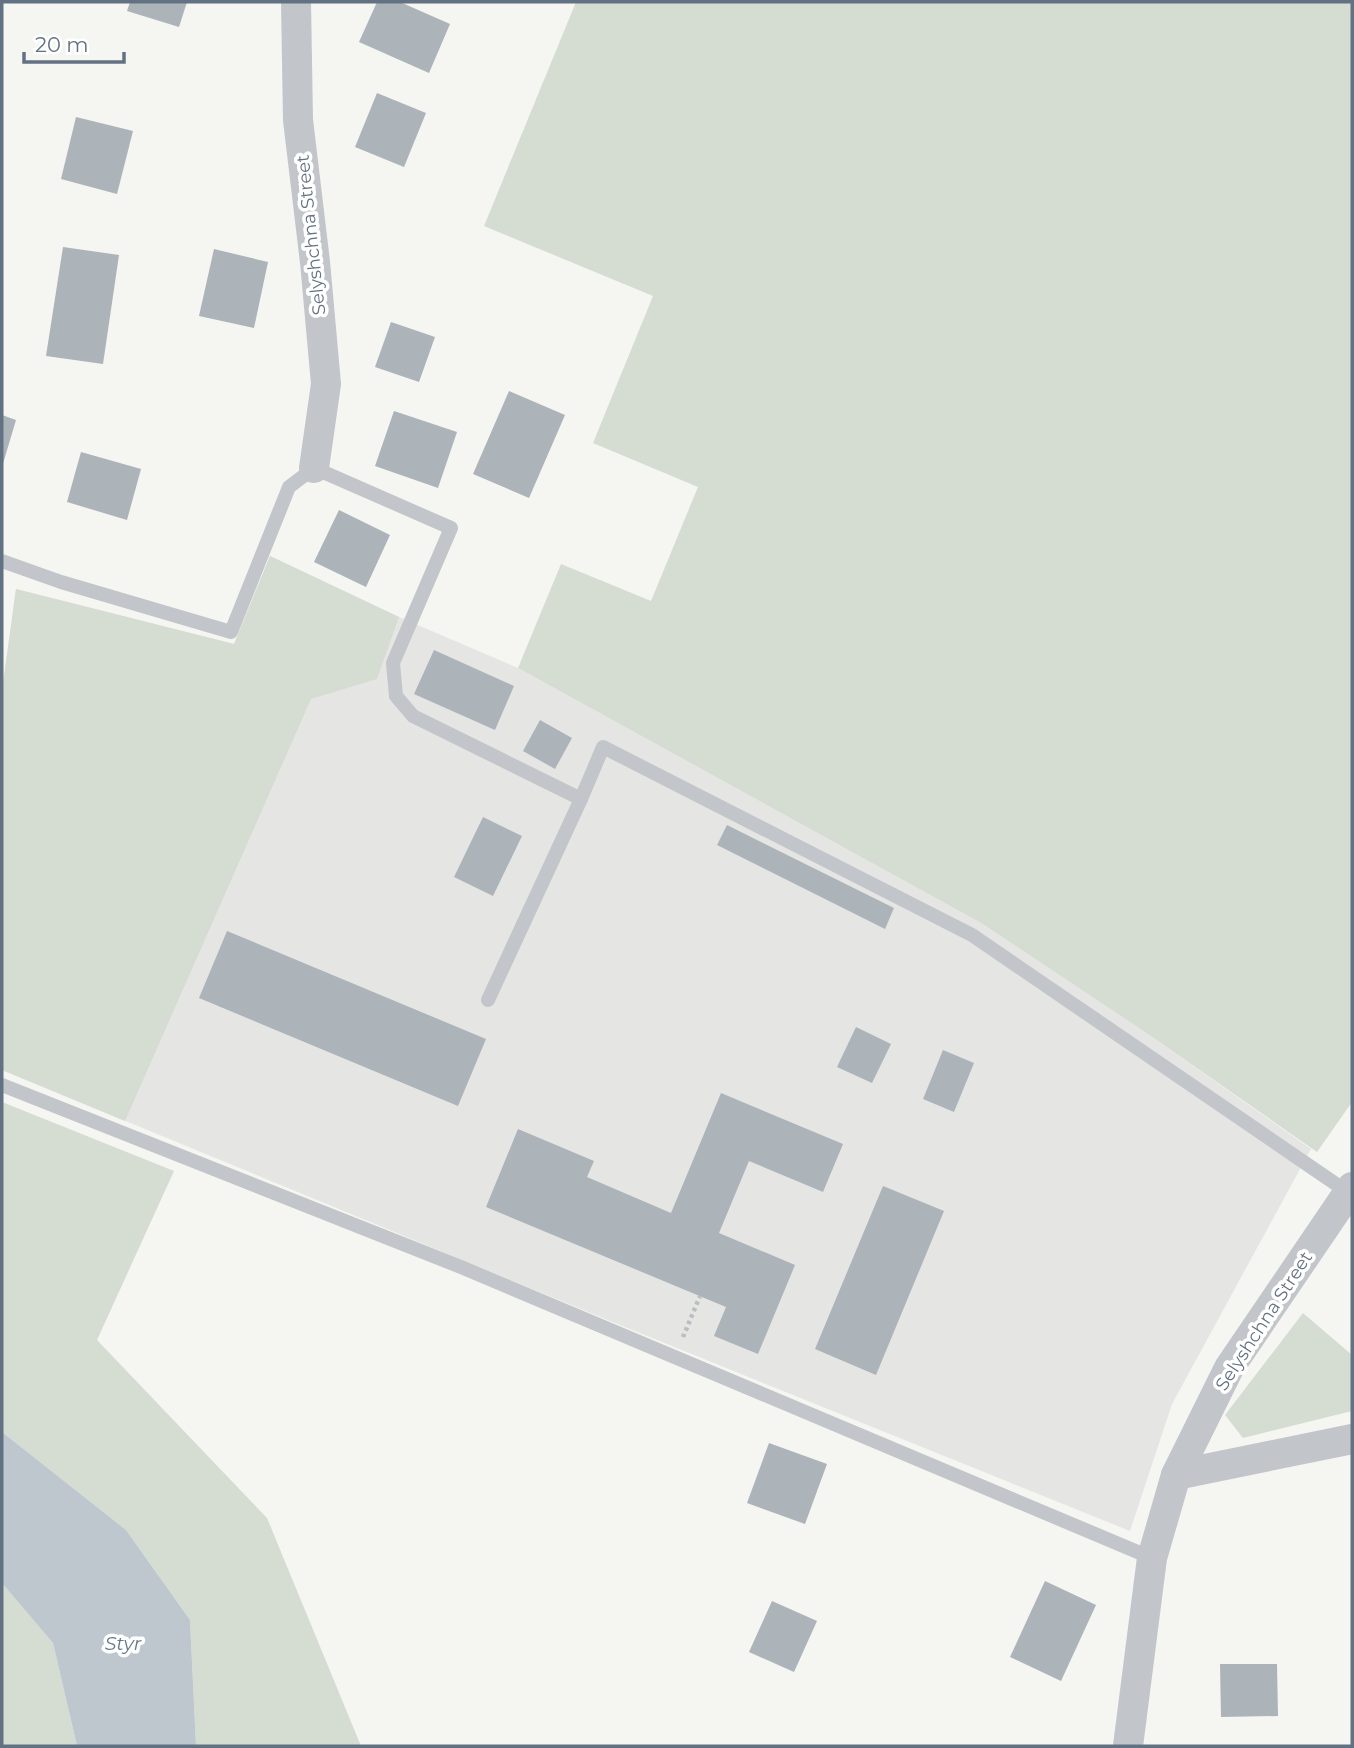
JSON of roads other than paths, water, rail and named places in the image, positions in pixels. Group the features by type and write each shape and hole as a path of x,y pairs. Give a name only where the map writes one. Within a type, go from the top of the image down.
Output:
{"street":[{"name":"Selyshchna Street","path":"296,2 298,120 326,384 314,468"},
{"name":"Selyshchna Street","path":"1128,1746 1152,1558 1176,1475 1228,1368 1350,1190"},
{"path":"1176,1475 1352,1439"}],"lane":[{"path":"2,561 61,582 231,632 289,487 314,468 451,528 393,663 396,696 413,716 581,799"},
{"path":"488,1000 603,747 972,935 1350,1190"},
{"path":"2,1085 461,1267 1152,1558"}],"water":[{"name":"Styr","path":"2,1432 126,1530 190,1620 196,1746 77,1746 53,1643 2,1583"}]}
